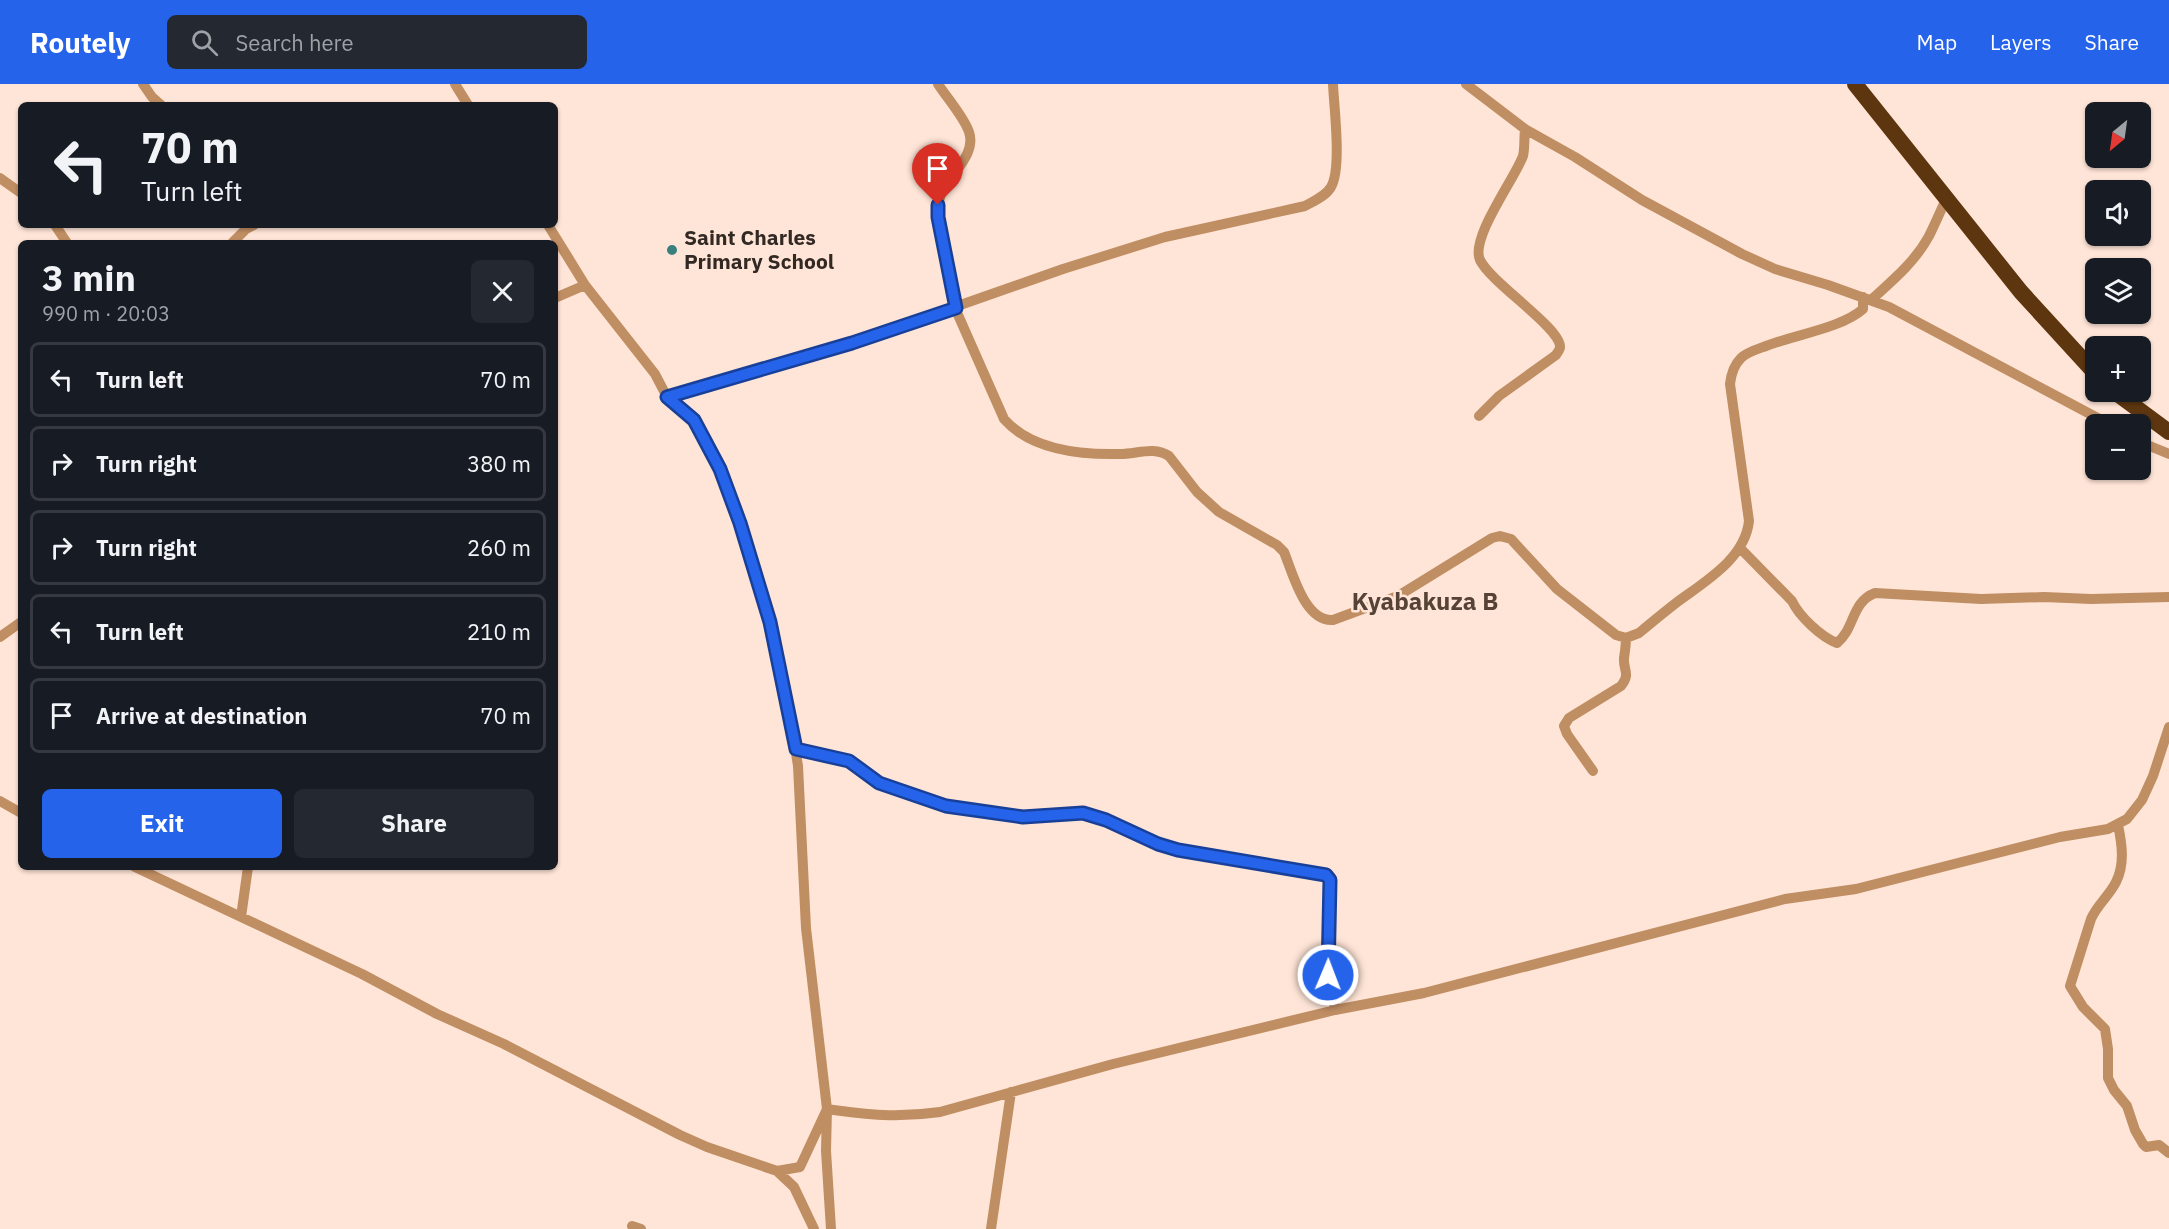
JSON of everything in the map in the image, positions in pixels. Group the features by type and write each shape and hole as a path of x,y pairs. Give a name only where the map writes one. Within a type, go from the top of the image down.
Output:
{"highway":[{"path":"1855,84 2021,292 2085,362"},
{"path":"2128,402 2169,432"}],"street":[{"path":"143,84 158,102"},
{"path":"455,84 466,102"},
{"path":"938,84 968,130 971,141 969,150 942,192 938,205 938,217 956,308 1004,419 1014,430 1024,436 1052,447 1091,453 1122,454 1155,450 1163,452 1169,456 1197,492 1220,512 1270,540 1284,552 1306,604 1318,618 1325,621 1333,621 1398,596 1492,538 1500,536 1516,543 1557,588 1606,628 1626,638 1639,633 1704,584 1740,548 1748,532 1749,521 1730,384 1738,361 1745,354 1855,316 1863,309 1867,298 1904,270 1928,238 1947,197"},
{"path":"667,397 852,343 1063,269 1165,237 1305,206 1324,195 1332,186 1336,165 1333,84"},
{"path":"1473,86 1525,129 1575,157 1642,200 1775,269 1867,298 1917,320 2091,414"},
{"path":"1479,416 1499,396 1556,355 1560,349 1560,344 1551,330 1486,270 1478,253 1478,244 1488,219 1503,197 1524,154 1525,129"},
{"path":"0,178 18,192"},
{"path":"235,240 248,228"},
{"path":"558,241 585,285 655,374 667,397 694,420 720,469 740,523 770,622 796,749 806,928 827,1109 826,1151 830,1228"},
{"path":"558,297 585,285"},
{"path":"2151,447 2169,454"},
{"path":"1740,548 1792,601 1797,612 1827,639 1837,644 1866,597 1875,593 1981,599 2169,597"},
{"path":"0,637 18,624"},
{"path":"1593,771 1567,734 1564,726 1569,718 1587,709 1625,681 1627,678 1624,657 1626,638"},
{"path":"827,1109 883,1116 915,1116 940,1112 1113,1064 1335,1010 1424,993 1785,899 1856,889 2060,837 2095,832 2118,825 2132,814 2145,793 2169,728"},
{"path":"796,749 849,761 879,783 946,806 1023,817 1083,813 1106,820 1158,844 1178,850 1326,875 1330,880 1328,975 1335,1010"},
{"path":"0,801 18,811"},
{"path":"2118,825 2122,853 2116,882 2095,909 2070,986 2083,1007 2105,1029 2108,1078 2127,1107 2132,1124 2143,1144 2149,1147 2159,1145 2169,1153"},
{"path":"141,870 362,974 437,1014 504,1044 707,1148 777,1171 794,1187 814,1229"},
{"path":"241,917 248,870"},
{"path":"991,1229 1011,1092"},
{"path":"777,1171 800,1167 827,1109"}],"place":[{"name":"Saint Charles Primary School","path":"672,250"}],"district":[{"name":"Kyabakuza B","path":"1425,602"}],"route":[{"path":"938,205 938,217 956,308 852,343 667,397 694,420 720,469 740,523 770,622 796,749 849,761 879,783 946,806 1023,817 1083,813 1106,820 1158,844 1178,850 1326,875 1330,880 1328,975"}]}
